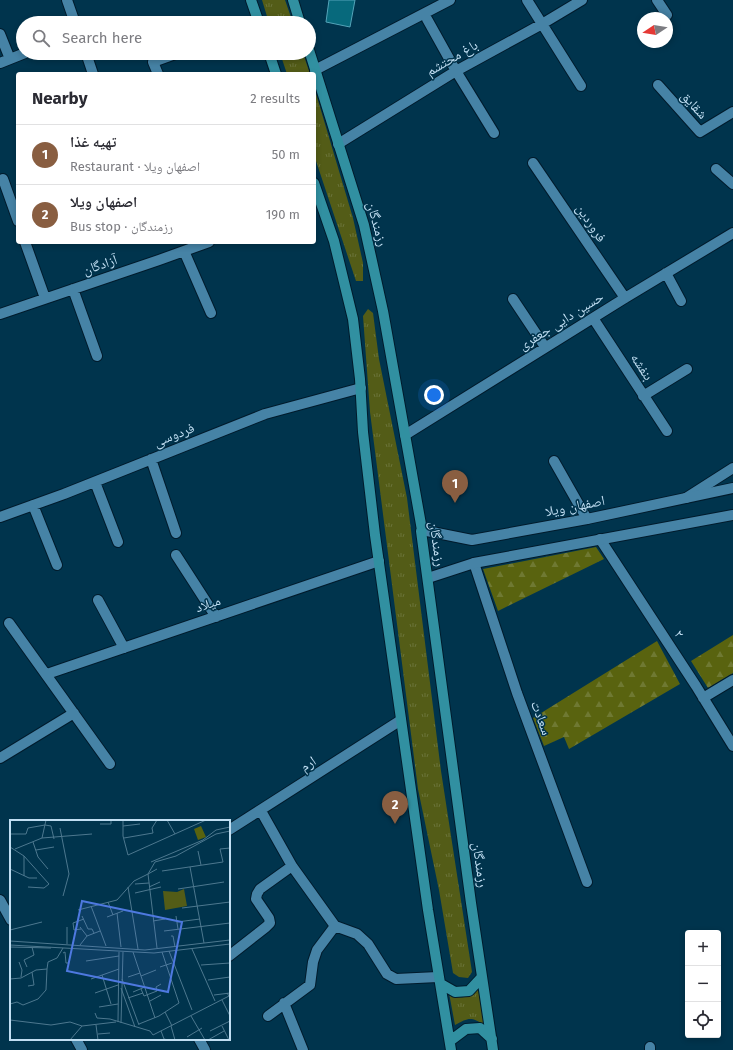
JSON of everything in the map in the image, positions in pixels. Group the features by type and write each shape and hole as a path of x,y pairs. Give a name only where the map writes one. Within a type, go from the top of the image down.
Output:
{"main road":[{"path":"251,0 257,16"},
{"path":"293,0 298,16"},
{"path":"271,60 275,72"},
{"name":"رزمندگان","path":"312,60 315,70"},
{"name":"رزمندگان","path":"316,73 364,225 383,311 422,530 420,531 428,578 471,903 494,1050"},
{"path":"317,202 334,240 353,319 363,432 379,561 401,720 450,1045"},
{"path":"440,981 455,992 469,991 482,977"},
{"path":"450,1045 466,1029 480,1028 492,1040"}],"street":[{"path":"67,0 73,16"},
{"path":"315,70 450,0"},
{"path":"527,0 581,86"},
{"name":"باغ محتشم","path":"338,144 456,71 542,24 582,0"},
{"path":"657,0 665,12"},
{"path":"427,19 456,71 494,133"},
{"path":"0,34 5,61 16,57"},
{"path":"88,60 92,72"},
{"path":"157,72 153,62 159,60"},
{"name":"شقایق","path":"658,85 700,132 733,112"},
{"name":"فروردین","path":"534,163 625,298"},
{"path":"716,168 733,184"},
{"path":"3,179 16,215"},
{"name":"حسین دایی جعفری","path":"405,435 625,298 732,235"},
{"path":"26,244 45,298"},
{"name":"آزادگان","path":"0,314 203,244"},
{"path":"184,251 211,313"},
{"path":"666,273 682,302"},
{"path":"73,289 97,356"},
{"path":"513,300 545,347"},
{"name":"بنفشه","path":"593,318 667,431"},
{"path":"643,396 687,369"},
{"name":"فردوسی","path":"0,517 94,482 265,414 360,388"},
{"path":"151,459 176,532"},
{"path":"554,461 587,519"},
{"path":"686,498 733,468"},
{"path":"94,482 118,542"},
{"name":"اصفهان ویلا","path":"422,530 472,540 587,519 733,488"},
{"path":"33,505 57,565"},
{"path":"428,578 474,563 733,514"},
{"name":"۲","path":"600,539 733,746"},
{"path":"176,556 216,617"},
{"name":"میلاد","path":"47,674 379,561"},
{"name":"سعادت","path":"474,563 517,693 587,882"},
{"path":"98,600 124,648"},
{"path":"9,623 110,764"},
{"path":"703,698 733,680"},
{"path":"0,758 74,712"},
{"name":"ارم","path":"230,829 261,811 401,720"},
{"path":"261,811 292,866 335,926 357,934 368,944 387,974 396,979 440,981"},
{"path":"230,955 270,923 269,918 256,899 257,894 260,889 292,866"},
{"path":"0,900 10,918"},
{"path":"268,1016 310,985 312,962 317,950 335,926"},
{"path":"284,1003 303,1050"},
{"path":"77,1040 82,1050"},
{"path":"200,1040 205,1050"}],"green space":[{"path":"262,0 285,0 291,16 267,16"},
{"path":"282,60 305,60 309,72 286,72"},
{"path":"316,94 353,218 363,263 363,281 356,281 316,161"},
{"path":"368,309 373,313 379,359 407,498 441,771 472,972 468,978 459,977 453,973 439,890 418,789 370,412 363,316"},
{"path":"596,547 604,559 498,611 483,569"},
{"path":"733,635 733,673 708,688 691,661"},
{"path":"657,641 680,684 569,749 564,737 544,746 533,718"},
{"path":"478,988 484,1025 476,1020 470,1019 455,1025 449,993 457,997 464,997 471,994"}],"building":[{"path":"329,0 355,0 350,27 326,22"}],"place":[{"name":"تهیه غذا","path":"455,503"},
{"name":"اصفهان ویلا","path":"395,824"}]}
